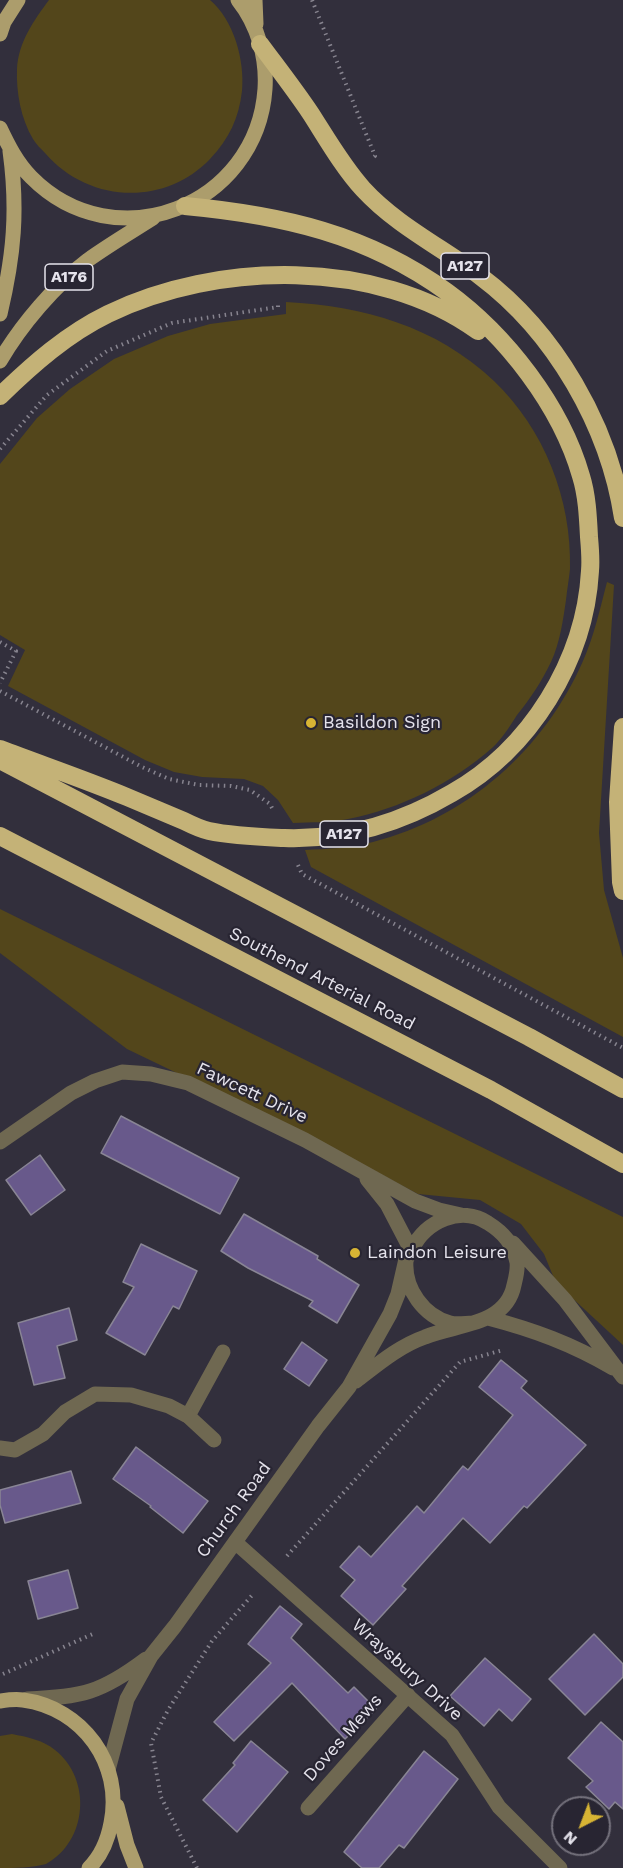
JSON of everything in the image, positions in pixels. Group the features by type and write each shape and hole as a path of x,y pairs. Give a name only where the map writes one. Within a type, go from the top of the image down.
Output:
{"highway":[{"name":"A127","path":"259,40 363,189 406,226 481,277 511,303 538,332 562,365 586,405 603,446 616,486 623,518"},
{"name":"A127","path":"0,749 115,792 207,831 286,838 338,835 379,826 426,808 489,770 520,738 537,715 562,673 580,630 590,570 588,518 582,478 566,435 544,397 525,371 481,321 446,292 400,263 348,239 309,225 240,211 185,206"},
{"name":"A127","path":"0,396 51,350 116,310 185,286 226,278 278,275 336,279 379,286 420,299 464,321 495,344 525,371"},
{"path":"623,727 618,802 623,891"},
{"path":"0,760 519,1031 623,1089"},
{"name":"Southend Arterial Road","path":"0,836 491,1090 623,1164"}],"main road":[{"path":"0,34 4,22 18,0"},
{"path":"238,0 246,10 259,40"},
{"path":"0,128 10,150 31,177 58,199 90,213 124,218 159,215 185,206 204,195 231,173 252,143 264,108 266,72 255,14 255,0"},
{"path":"0,314 13,252 14,178 10,150"},
{"name":"A176","path":"0,361 31,318 59,286 93,256 159,215"},
{"path":"0,1701 22,1700 52,1707 78,1724 94,1742 106,1762 127,1845 136,1868"},
{"path":"89,1868 95,1862 108,1837 114,1809 111,1778"}],"street":[{"name":"Fawcett Drive","path":"0,1142 70,1093 95,1081 122,1072 151,1074 188,1083 305,1140 415,1201 461,1215"},
{"path":"357,1168 374,1185 387,1204 409,1255"},
{"path":"461,1215 483,1220 500,1231 539,1269 620,1374 561,1341 532,1330 480,1321 451,1323 430,1313 416,1300 408,1282 409,1255 415,1241 442,1219 461,1215"},
{"path":"480,1321 503,1308 513,1291 518,1268 513,1248 500,1231"},
{"name":"Church Road","path":"111,1778 127,1700 151,1656 318,1426 349,1387 390,1314 409,1255"},
{"name":"Church Road","path":"349,1387 392,1354 424,1337 480,1321"},
{"path":"188,1416 223,1352"},
{"path":"0,1448 15,1450 43,1434 65,1412 95,1394 131,1395 169,1406 188,1416 214,1440"},
{"name":"Wraysbury Drive","path":"235,1542 452,1736 499,1807 560,1868"},
{"name":"Church Road","path":"22,1700 74,1696 99,1689 126,1675 151,1656"},
{"name":"Doves Mews","path":"308,1808 408,1695"}],"path":[{"path":"0,642 16,651 0,683"},
{"path":"197,1868 161,1797 152,1743 168,1710 212,1641 460,1362 510,1348"},
{"path":"0,1675 95,1633"}],"shaded area":[{"path":"49,0 210,0 226,18 236,42 242,67 242,91 236,119 228,136 210,159 191,175 171,185 149,191 126,193 104,190 82,182 63,170 45,153 34,141 22,114 17,87 17,69 24,41"},
{"path":"286,302 343,308 397,322 448,346 472,362 512,400 541,443 560,491 569,543 570,569 566,600 554,655 535,690 499,741 476,761 424,793 387,809 334,821 293,823 278,800 263,786 244,779 202,777 174,772 145,760 8,686 25,650 0,635 0,464 37,418 70,389 114,359 168,336 210,324 286,314"},
{"path":"607,582 614,585 599,833 604,890 623,958 623,1037 311,867 305,850 356,846 407,831 440,816 470,798 499,776 547,723 567,693 590,642"},
{"path":"0,909 623,1217 623,1345 556,1283 544,1254 521,1224 480,1200 418,1194 314,1139 127,1049 0,953"},
{"path":"12,1734 45,1744 67,1762 75,1777 80,1809 77,1825 70,1841 60,1854 46,1864 0,1868 0,1736"}],"building":[{"path":"121,1116 239,1178 220,1214 101,1153"},
{"path":"40,1155 65,1190 31,1215 6,1180"},
{"path":"244,1214 318,1256 317,1259 359,1285 337,1323 309,1306 313,1301 248,1268 221,1251"},
{"path":"141,1244 197,1271 179,1309 173,1306 145,1355 106,1333 134,1287 123,1282"},
{"path":"69,1308 77,1340 57,1346 65,1378 34,1385 18,1323"},
{"path":"302,1342 327,1360 309,1386 284,1369"},
{"path":"501,1360 527,1381 521,1388 586,1445 527,1508 524,1506 490,1543 463,1518 402,1586 406,1589 373,1625 341,1596 355,1580 340,1567 359,1546 371,1557 417,1506 424,1513 463,1466 468,1470 513,1415 479,1387"},
{"path":"136,1447 208,1501 183,1533 151,1506 113,1479"},
{"path":"71,1471 81,1503 5,1523 0,1505 0,1490"},
{"path":"68,1570 78,1608 38,1619 28,1581"},
{"path":"280,1606 302,1624 291,1638 348,1693 354,1687 376,1709 345,1739 292,1683 234,1741 214,1722 271,1663 248,1644"},
{"path":"594,1634 623,1664 623,1677 585,1715 549,1679"},
{"path":"485,1658 531,1699 512,1721 499,1709 484,1726 450,1696"},
{"path":"601,1722 623,1742 623,1809 615,1802 611,1807 611,1796 595,1796 586,1787 593,1781 568,1758"},
{"path":"251,1741 288,1772 237,1832 203,1800 235,1765 233,1763"},
{"path":"424,1751 458,1779 404,1848 399,1845 379,1868 362,1868 344,1852"}],"place":[{"name":"Basildon Sign","path":"311,723"},
{"name":"Laindon Leisure","path":"355,1253"}]}
